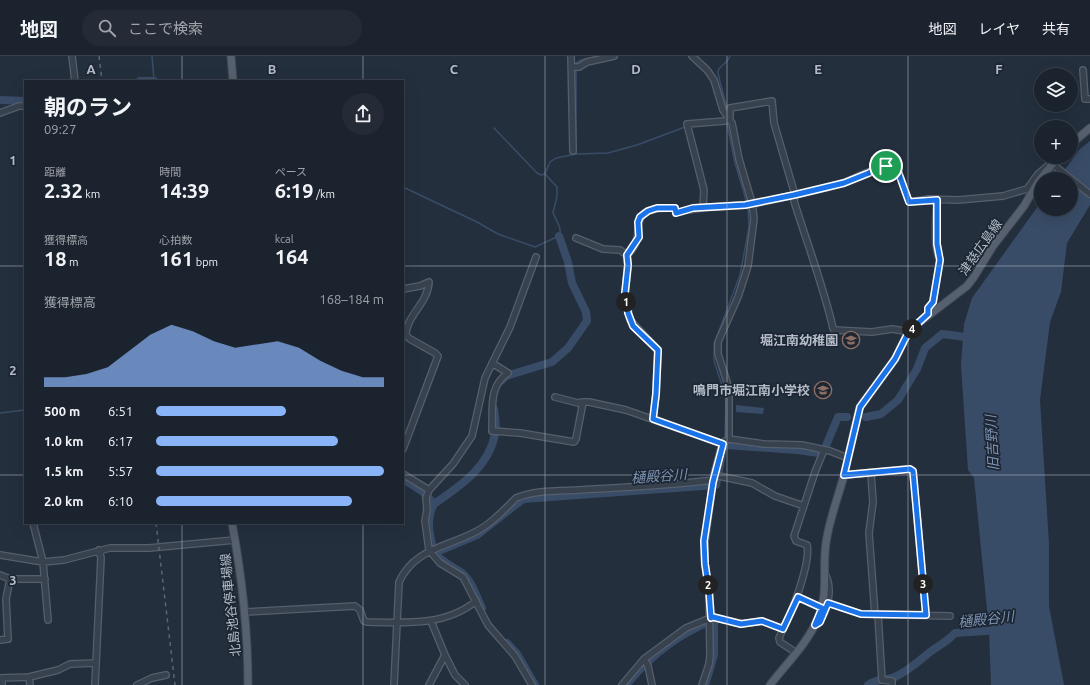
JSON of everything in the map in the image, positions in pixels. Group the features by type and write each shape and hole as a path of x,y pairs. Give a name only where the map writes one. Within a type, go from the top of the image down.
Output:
{"main road":[{"path":"231,56 233,80"},
{"path":"1078,138 1090,128"},
{"name":"津慈広島線","path":"770,685 815,625 822,608 826,543 860,407 895,359 910,332 928,314 967,286 992,246 1024,206 1053,164"},
{"name":"北島池谷停車場線","path":"232,524 242,581 245,612 248,685"}],"street":[{"path":"72,56 75,80"},
{"path":"571,56 575,67 573,151"},
{"path":"575,67 587,62 614,56"},
{"path":"692,56 714,80 728,118 754,219 748,266 738,297 718,342 718,354 728,382 729,394 726,441 713,481 704,553 711,620 709,664 702,685"},
{"path":"1083,70 1086,99 1090,99"},
{"path":"728,118 730,108 772,101 774,123 796,207 822,285 833,328 872,332 892,329 910,332"},
{"path":"0,113 19,106 24,106"},
{"path":"703,208 704,190 687,127 728,118"},
{"path":"653,419 658,350 633,326 628,313 625,293 628,265 627,255 639,237 638,222 640,217 648,211 657,208 675,208 676,213 693,208 749,204 794,195 844,183 869,173 877,168 883,168 890,161 894,160 909,202 1003,196 1027,189 1046,166 1053,164 1090,194"},
{"path":"928,314 928,308 933,302 940,260 937,244 937,200"},
{"path":"576,238 603,249 620,250 627,255"},
{"path":"532,685 515,656 488,625 463,577 440,563 432,549 426,531 427,494 453,464 472,436 476,424 480,395 485,378 510,327 536,257"},
{"path":"404,289 429,282 427,294 406,328 404,334 438,356 404,446"},
{"path":"492,363 508,373 498,382 493,394 492,431 574,442 576,440 583,402"},
{"path":"555,397 578,403 583,402 606,405 726,441 802,445 848,458"},
{"path":"795,652 780,642 779,638 798,597 808,547 807,545 794,539 822,450"},
{"path":"844,475 871,474 910,469 913,471 926,615"},
{"path":"871,474 873,502 869,533 882,679 892,680 892,685"},
{"path":"404,475 427,494"},
{"path":"394,685 399,582 405,572 432,549 477,531 516,498 551,492 713,481 752,483 775,496 804,506"},
{"path":"33,524 45,579 48,620"},
{"path":"0,555 42,562 64,560 99,550 149,548 235,540"},
{"path":"95,685 101,558 99,550"},
{"path":"815,625 820,622 829,603 828,579 825,573"},
{"path":"0,575 10,579 45,579"},
{"path":"0,640 8,639 6,599 10,579"},
{"path":"798,597 822,608"},
{"path":"245,612 355,606 360,610 364,621 431,621 455,614 476,601"},
{"path":"829,603 855,613 876,615 950,616"},
{"path":"622,685 645,661 686,628 711,620 713,617 741,624 762,621 783,629"},
{"path":"431,621 455,675 465,685"},
{"path":"429,685 445,655"},
{"path":"645,661 652,685"},
{"path":"2,685 1,678 29,677 58,670 70,664 96,663"},
{"path":"137,685 152,678 166,675"},
{"path":"29,677 30,685"}],"water":[{"name":"旧吉野川","path":"1090,141 1090,205 1067,243 1061,292 1050,322 1040,400 1049,544 1049,606 1064,685 991,685 989,629 974,478 968,470 961,365 964,324 972,298 1034,212 1034,216 1078,216 1078,172 1063,172 1069,164 1078,164 1078,152"},
{"path":"736,405 764,408 763,414 736,412"}],"waterway":[{"path":"152,56 154,80"},
{"path":"576,154 576,63 581,60 598,56"},
{"path":"727,112 718,71 730,56"},
{"name":"樋殿谷川","path":"0,100 24,101"},
{"path":"719,124 727,124 735,163 747,203"},
{"path":"404,187 477,222 498,234 535,247 559,236 560,232 553,212 557,197 557,187 545,174 550,162 556,158 576,154 608,153 637,145 685,127"},
{"path":"494,128 537,173 541,175 545,174"},
{"path":"725,439 726,397 714,361 714,344 740,275 749,227 748,207"},
{"name":"樋殿谷川","path":"501,381 506,376 552,362 568,348 587,321 586,312 572,283 568,262 559,236"},
{"name":"樋殿谷川","path":"866,417 881,414 898,400 917,369 925,348 942,334 974,338"},
{"name":"樋殿谷川","path":"404,480 423,492 434,504 463,483 480,466 492,446 496,431 494,409"},
{"path":"0,413 24,410"},
{"name":"樋殿谷川","path":"434,504 431,510 429,522 434,553 477,535 523,499 716,485 723,448 727,445 819,453 825,448 838,417 847,417"},
{"name":"樋殿谷川","path":"434,553 440,559 465,576 471,584 482,608"},
{"name":"樋殿谷川","path":"626,685 645,664 666,646 701,625 714,620 714,655 705,685"},
{"name":"樋殿谷川","path":"868,685 875,681 895,677 904,672 955,633 1000,630"},
{"name":"樋殿谷川","path":"507,643 517,654 535,685"}],"railway":[{"path":"99,56 102,80"},
{"path":"156,524 175,685"}],"place":[{"name":"堀江南幼稚園","path":"851,340"},
{"name":"鳴門市堀江南小学校","path":"823,390"}],"route":[{"path":"894,160 909,202 929,199 937,200 937,244 938,256 940,260 933,302 928,308 928,314 906,337 895,359 864,399 860,407 844,475 871,474 910,469 913,471 926,615 895,616 861,614 828,603 820,622 815,625 822,608 798,597 783,629 762,621 741,624 713,617 711,618 704,541 713,482 723,444 660,423 653,419 658,350 633,326 628,313 625,293 625,282 629,259 627,255 639,237 638,222 640,217 648,211 657,208 675,208 676,213 693,208 745,205 844,183 869,173 877,168 883,168 886,166 890,161 894,160"}]}
